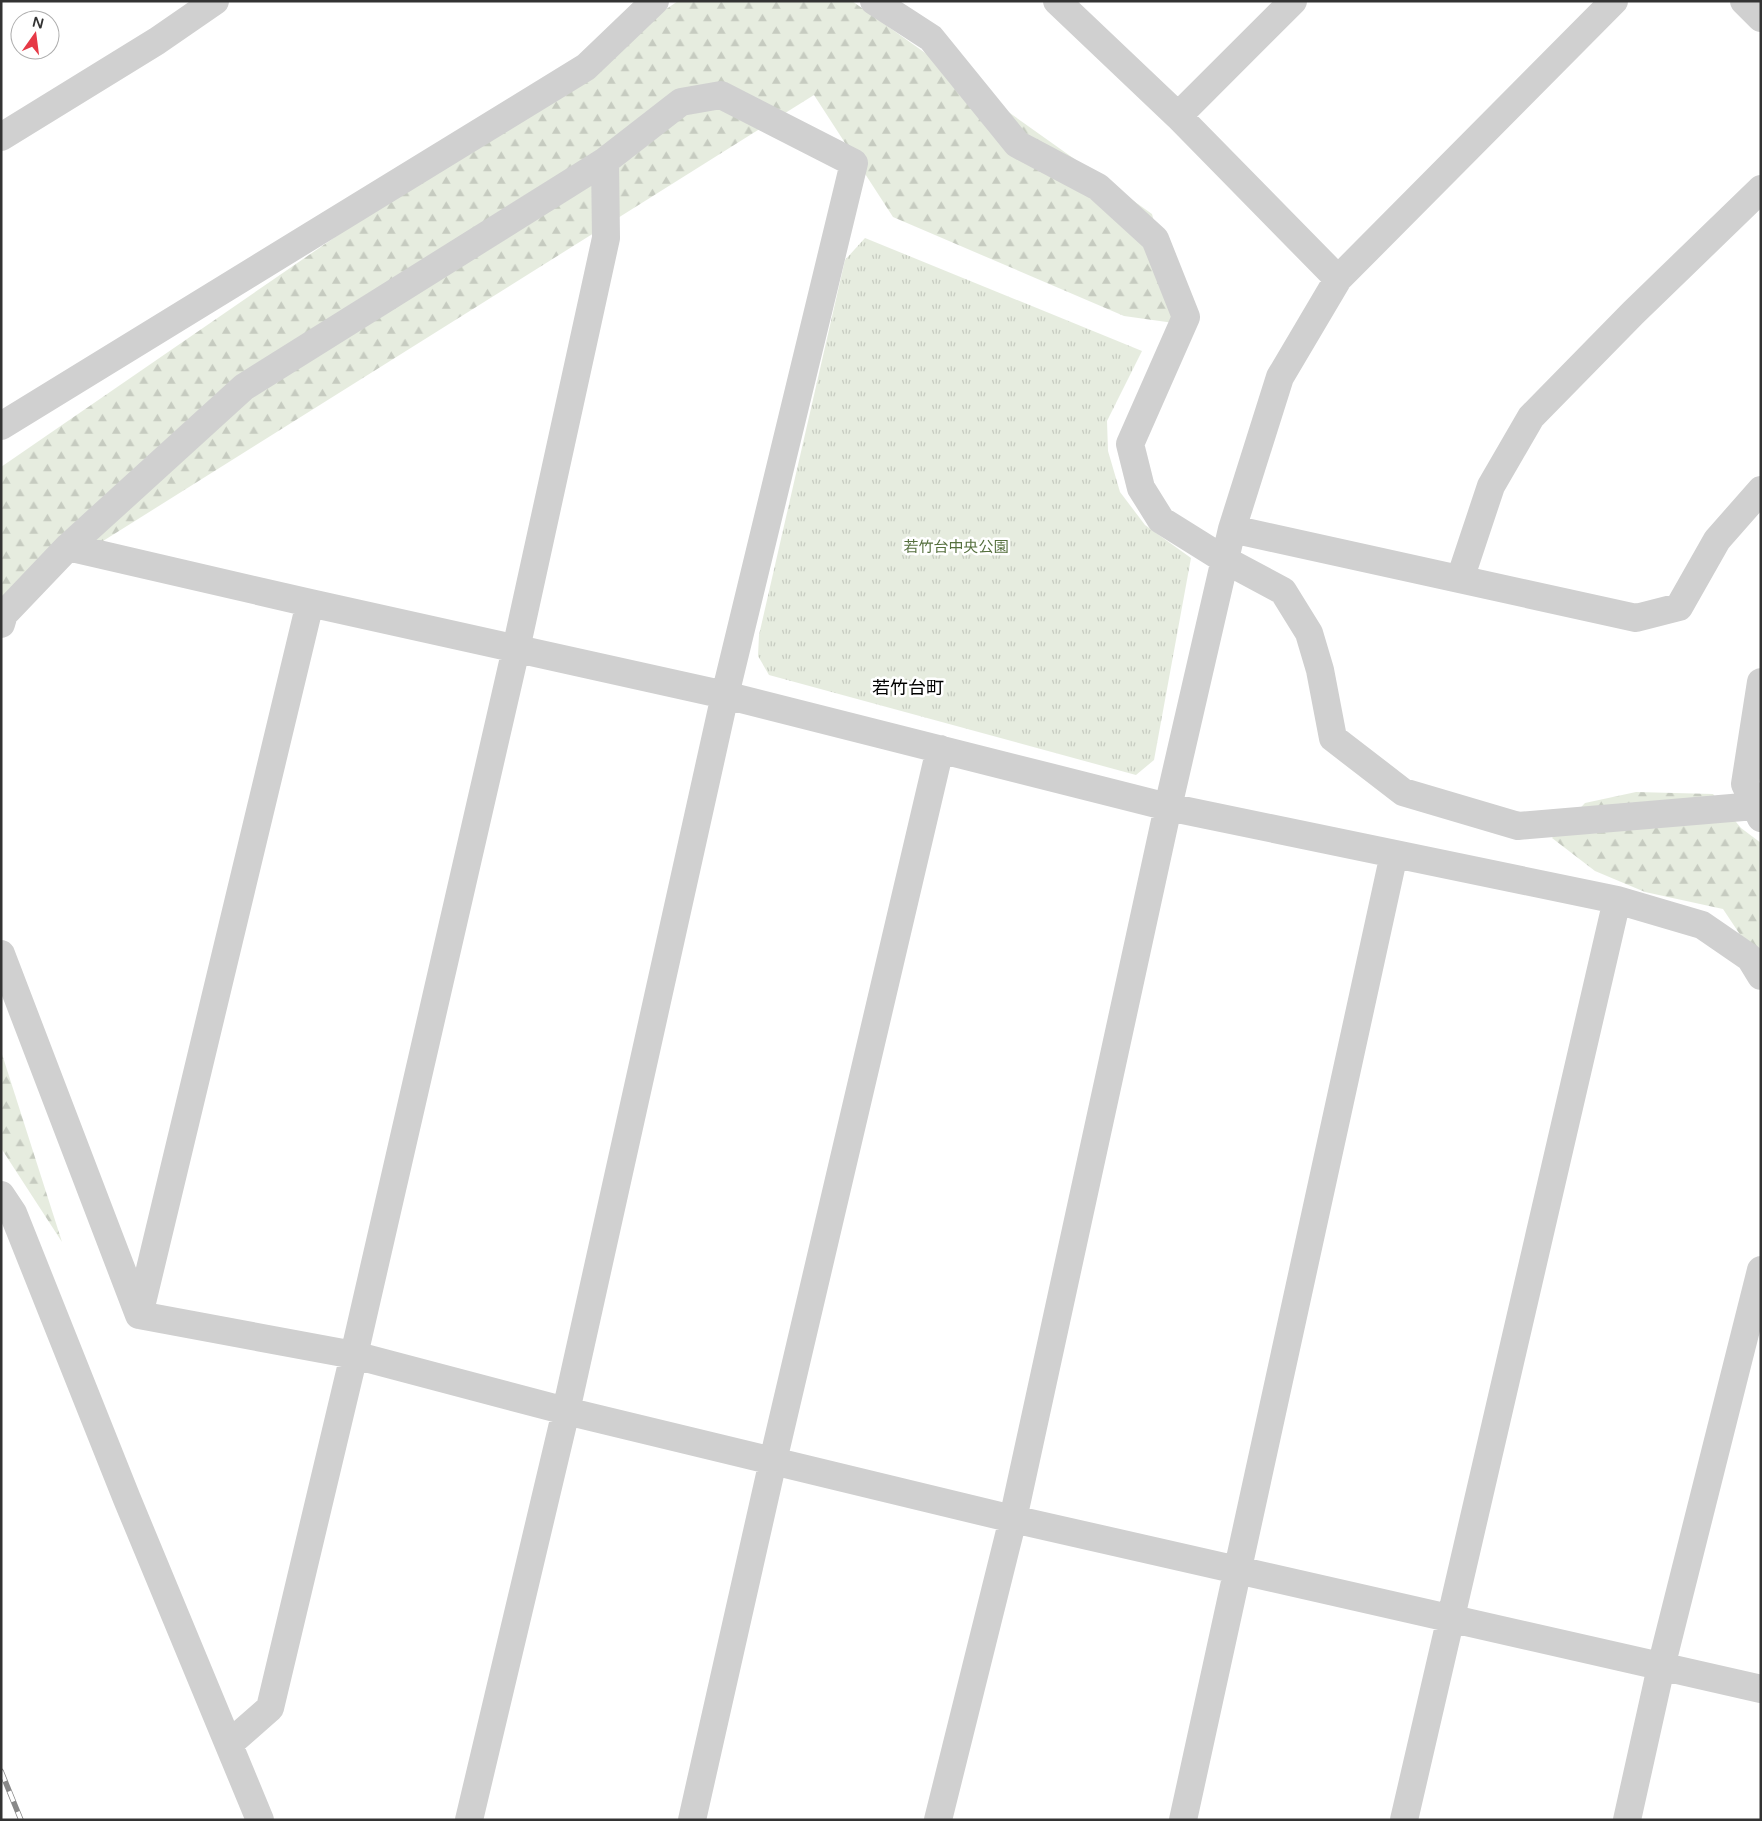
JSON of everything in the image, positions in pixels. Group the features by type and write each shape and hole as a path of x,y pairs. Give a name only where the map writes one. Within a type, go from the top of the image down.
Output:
{"street":[{"path":"1,137 157,42 216,1"},
{"path":"1,426 586,67 655,1"},
{"path":"874,1 931,38 1017,144 1098,188 1155,239 1186,317 1130,444 1141,488 1161,520 1225,560 1283,591 1309,633 1320,670 1333,738 1404,792 1518,826 1758,812 1744,784 1761,682"},
{"path":"1057,1 1178,116 1338,279"},
{"path":"1178,116 1293,1"},
{"path":"938,1820 1013,1519 1168,807 1232,528 1280,377 1338,279 1614,1"},
{"path":"1744,1 1761,18"},
{"path":"1,624 4,614 68,547 244,386 605,161 681,102 721,95 854,163 724,695 566,1411 469,1820"},
{"path":"229,1744 270,1708 354,1356 516,649 606,238 605,161"},
{"path":"1460,578 1491,486 1531,417 1761,189"},
{"path":"1232,528 1636,618 1678,607 1717,540 1761,490"},
{"path":"68,547 724,695 1168,807 1617,900 1702,925 1750,958 1761,976"},
{"path":"139,1315 310,603"},
{"path":"692,1820 773,1460 940,749"},
{"path":"1183,1820 1394,854"},
{"path":"1404,1820 1449,1618 1617,900"},
{"path":"1,954 139,1315"},
{"path":"1,1196 13,1213 127,1499 260,1820"},
{"path":"1627,1820 1662,1667 1761,1270"},
{"path":"139,1315 354,1356 566,1411 1013,1519 1761,1690"}],"green space":[{"path":"678,1 852,1 1152,214 1181,324 1124,316 893,217 814,95 1,605 1,467"},
{"name":"若竹台中央公園","path":"865,238 1142,351 1107,421 1108,451 1120,492 1145,525 1191,558 1154,760 1136,775 769,675 758,656 759,635 845,260"},
{"path":"1636,792 1713,794 1741,828 1761,843 1761,966 1723,909 1645,892 1595,871 1552,838 1585,803"},
{"path":"1,1051 62,1242 1,1148"}],"railway":[{"path":"1,1771 21,1820"}],"district":[{"name":"若竹台町","path":"908,688"}]}
